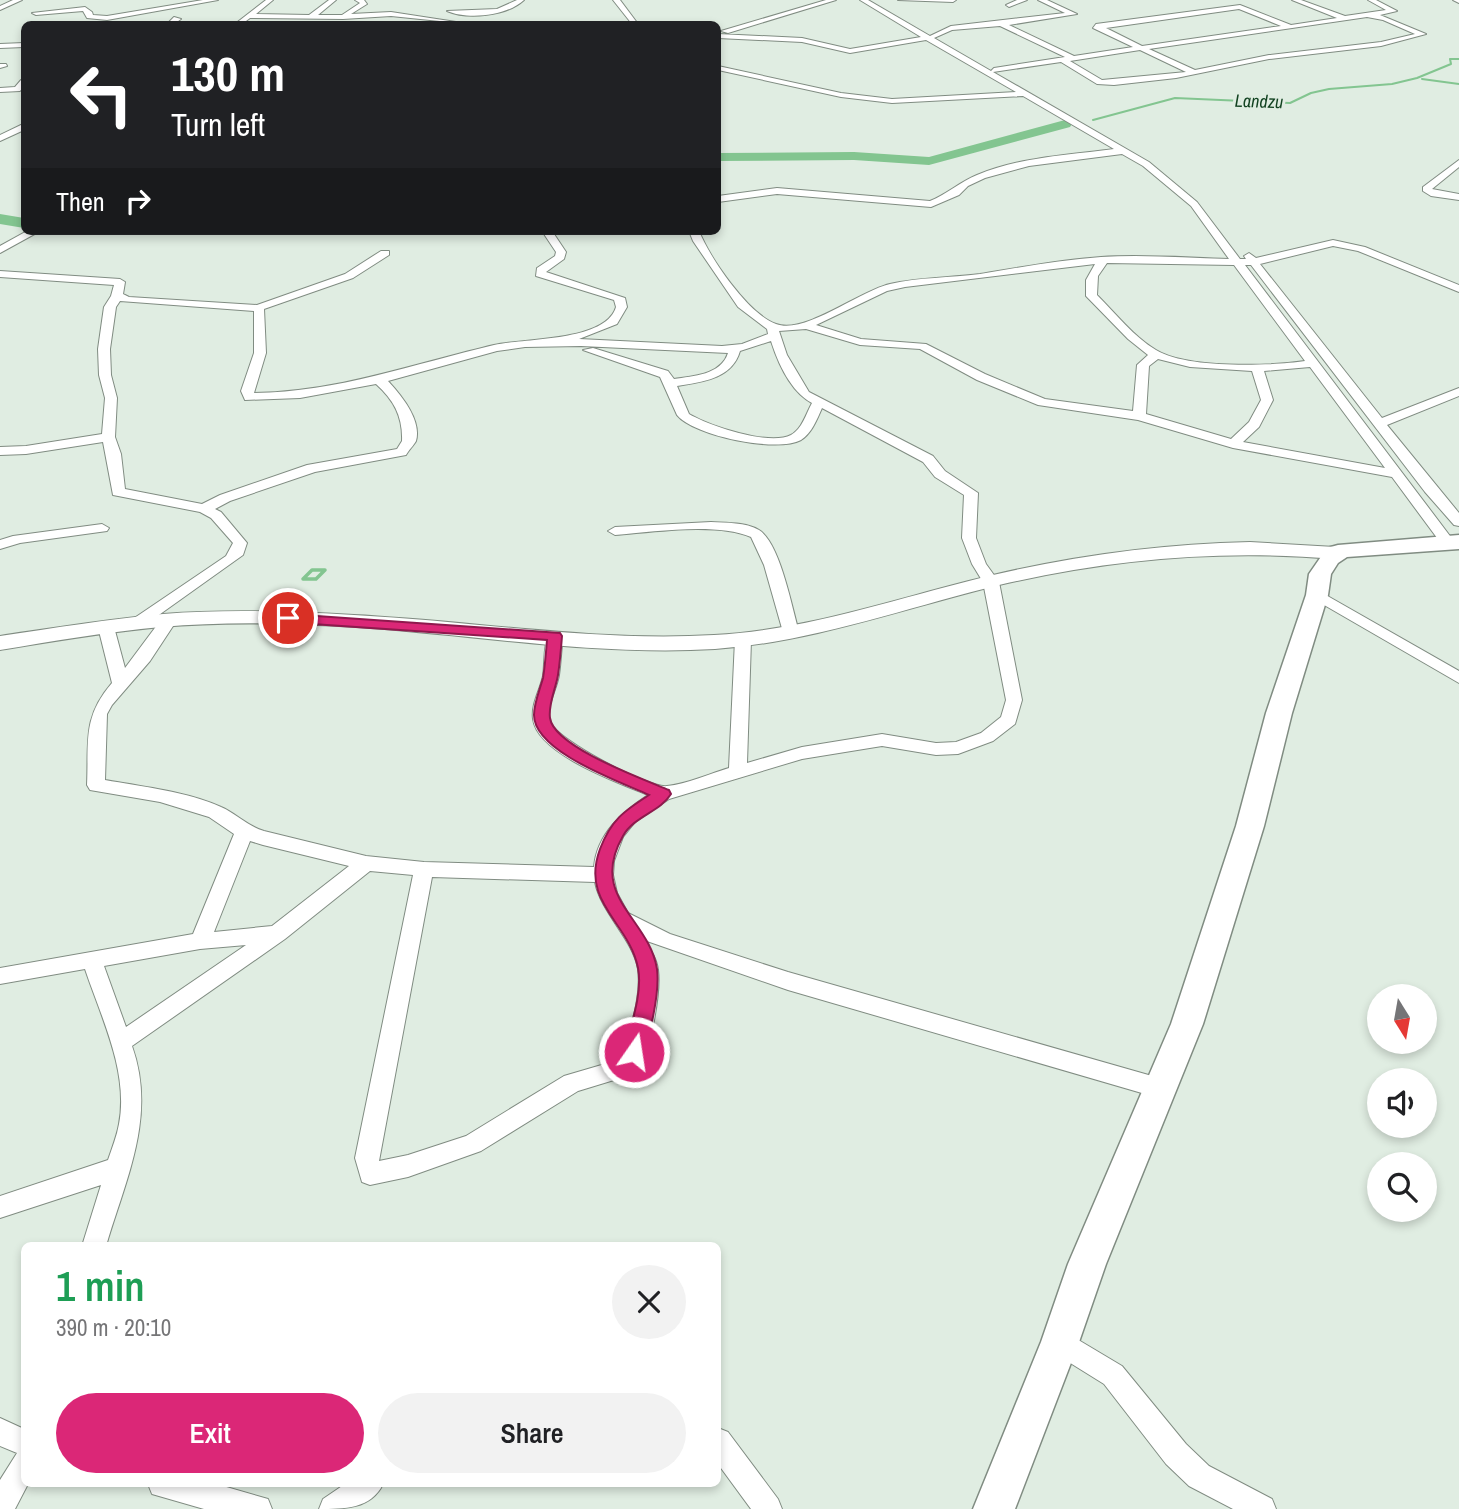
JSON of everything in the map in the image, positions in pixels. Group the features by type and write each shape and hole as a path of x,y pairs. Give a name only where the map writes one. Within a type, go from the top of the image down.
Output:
{"highway":[{"path":"994,1509 1060,1342 1087,1264 1187,1024 1250,826 1279,713 1317,595 1320,574 1335,553 1455,536"}],"main road":[{"path":"0,643 169,620 231,618 312,619 670,643 743,640 791,632 1070,564 1146,555 1239,549 1297,549 1335,553"}],"street":[{"path":"0,8 19,0"},
{"path":"169,0 180,5"},
{"path":"36,13 85,9 90,13 89,17 97,19 215,0"},
{"path":"242,21 270,0"},
{"path":"310,17 333,0"},
{"path":"343,17 365,3 358,0"},
{"path":"250,16 343,17 391,14 446,21 454,0"},
{"path":"450,11 501,11 514,7 521,0"},
{"path":"616,0 633,21"},
{"path":"721,33 833,0"},
{"path":"863,0 1123,151 1166,179 1194,204 1396,474 1455,536"},
{"path":"875,0 929,37 995,70 1159,165 1198,195 1230,233"},
{"path":"901,0 954,0"},
{"path":"1009,5 1024,0"},
{"path":"1041,0 1193,72"},
{"path":"1222,0 1290,27"},
{"path":"1295,0 1345,19"},
{"path":"995,70 1394,11 1371,0"},
{"path":"391,14 401,2"},
{"path":"93,21 127,4"},
{"path":"1098,27 1240,8"},
{"path":"721,34 802,40 850,51 929,37 951,28 1073,14"},
{"path":"1063,60 1091,78 1107,84 1193,72 1269,57 1381,44 1422,34 1385,18 1365,15"},
{"path":"1154,19 1176,29"},
{"path":"1001,24 1073,58"},
{"path":"1187,34 1198,38"},
{"path":"1224,35 1246,46"},
{"path":"3,46 11,40 21,38"},
{"path":"3,46 21,45"},
{"path":"1258,52 1269,57"},
{"path":"721,69 841,95 892,102 1023,94"},
{"path":"0,90 17,89 21,85"},
{"path":"0,123 21,126"},
{"path":"0,138 21,128"},
{"path":"721,199 777,191 931,204 956,193 965,184 982,176 1028,163 1123,151"},
{"path":"1459,163 1426,188 1431,193 1459,197"},
{"path":"0,250 28,235"},
{"path":"550,235 561,252 561,257 541,270 541,274 619,298 623,305 621,314 613,323 555,342"},
{"path":"424,869 367,1158 370,1174 408,1166 473,1144 572,1083 629,1066 646,998 648,969 643,955 607,894 603,875 604,861 615,834 628,817 663,794 807,752 882,740 936,749 958,748 987,737 1009,720 1014,700 991,582 979,564 969,538 971,493 940,474 928,459 804,394 794,380 773,331 742,305 695,235"},
{"path":"1238,243 1378,424 1455,536"},
{"path":"258,308 261,313 260,353 247,391 249,397 302,394 378,379 496,348 555,342 735,349 773,331 806,326 883,289 979,277 1028,267 1104,260 1254,262 1310,246 1334,243 1346,244 1459,289"},
{"path":"117,296 258,308 349,276 385,253"},
{"path":"1104,260 1093,272 1089,284 1092,296 1156,355 1176,360 1256,367 1293,367 1313,363"},
{"path":"0,274 120,282 117,296 110,307 104,349 105,375 111,398 108,437 114,454 118,492 204,509 216,515 240,543 238,552 191,588 136,624"},
{"path":"806,326 860,342 922,346 981,377 1042,402 1139,416 1233,444 1396,474"},
{"path":"580,344 601,355 664,374 681,411 690,420 713,429 772,442 793,440 803,433 818,403"},
{"path":"670,383 699,379 718,372 729,363 735,349"},
{"path":"1139,416 1143,365 1156,355"},
{"path":"1233,444 1254,424 1267,400 1256,367"},
{"path":"204,509 225,498 312,468 401,452 409,441 408,418 404,407 378,379"},
{"path":"1378,424 1459,392"},
{"path":"0,451 26,450 108,437"},
{"path":"615,531 677,527 750,530 760,539 781,595 791,632"},
{"path":"0,545 18,539 102,528"},
{"path":"1317,595 1459,678"},
{"path":"169,620 144,657 105,702 99,714 96,785 160,796 215,811 244,832 366,863 424,869 603,875"},
{"path":"106,628 121,684"},
{"path":"555,636 551,675 541,715 545,728 563,745 589,762 663,794"},
{"path":"738,770 743,640"},
{"path":"200,942 244,832"},
{"path":"121,1042 278,933 366,863"},
{"path":"621,918 663,940 788,981 1159,1088"},
{"path":"0,976 200,942 278,933"},
{"path":"92,960 121,1042 128,1071 132,1109 131,1123 95,1242"},
{"path":"0,1207 118,1167"},
{"path":"1060,1342 1113,1375 1176,1454 1199,1476 1262,1509"},
{"path":"0,1432 21,1441"},
{"path":"721,1446 768,1509"},
{"path":"0,1508 21,1470"},
{"path":"174,1487 258,1509"},
{"path":"333,1509 365,1487"}],"waterway":[{"name":"Landzu","path":"1093,120 1175,98 1290,103 1311,93 1329,89 1392,84 1417,78 1451,64 1450,59 1459,59"},
{"path":"1422,79 1459,84"},
{"name":"Landzu","path":"721,157 854,156 929,161 1065,124"},
{"name":"Landzu","path":"0,219 21,222"},
{"path":"312,570 325,570 316,579 303,579 312,570"}],"route":[{"path":"288,618 555,636 551,675 541,715 545,728 563,745 589,762 663,794 628,817 615,834 604,861 603,875 607,894 643,955 648,969 646,998 634,1052"}]}
